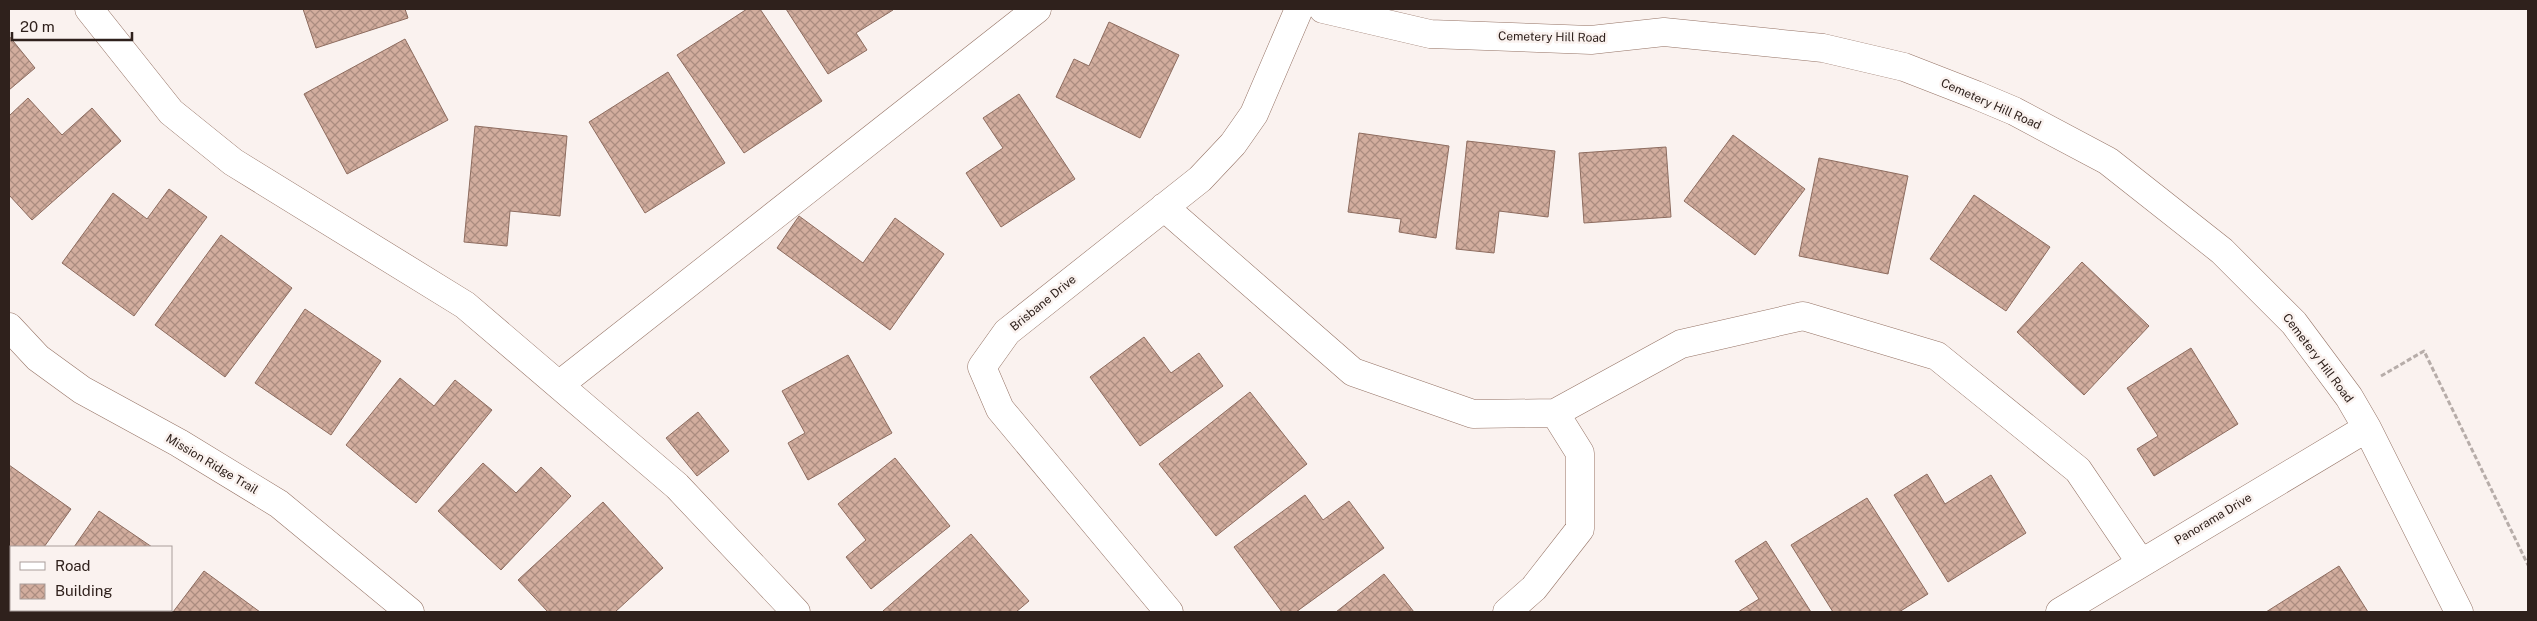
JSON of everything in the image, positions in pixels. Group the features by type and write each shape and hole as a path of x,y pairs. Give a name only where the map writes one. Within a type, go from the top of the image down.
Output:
{"street":[{"path":"89,9 171,112 233,162 465,305 677,486 796,612"},
{"path":"558,385 1037,9"},
{"name":"Brisbane Drive","path":"1169,612 1000,410 982,367 1007,332 1200,179 1233,144 1254,114 1299,9"},
{"name":"Cemetery Hill Road","path":"1324,9 1430,34 1591,40 1664,32 1823,48 1904,68 2014,111 2108,161 2222,251 2294,323 2349,397 2367,428 2459,612"},
{"path":"1164,207 1353,372 1472,414 1555,413 1681,344 1803,316 1937,356 2078,470 2140,563"},
{"name":"Mission Ridge Trail","path":"9,327 38,358 82,390 179,443 278,504 410,612"},
{"path":"1507,612 1534,588 1580,529 1580,453 1555,413"},
{"name":"Panorama Drive","path":"2060,612 2367,428"}],"path":[{"path":"2381,376 2424,351 2528,565"}],"building":[{"path":"303,9 405,9 408,18 316,48"},
{"path":"747,9 760,9 822,101 744,153 677,55"},
{"path":"786,9 893,10 856,33 867,50 828,74"},
{"path":"1109,22 1179,55 1140,138 1056,97 1074,59 1089,66"},
{"path":"9,36 35,68 9,90"},
{"path":"405,39 448,120 347,174 304,94"},
{"path":"668,72 725,163 645,213 589,122"},
{"path":"1019,94 1075,179 1001,227 966,173 1003,148 983,118"},
{"path":"28,98 62,135 92,108 121,141 32,220 9,195 9,116"},
{"path":"475,126 567,136 560,216 510,211 507,246 464,242"},
{"path":"1359,133 1449,146 1436,238 1399,232 1401,219 1348,212"},
{"path":"1733,135 1805,189 1755,255 1684,201"},
{"path":"1467,141 1555,151 1548,217 1499,211 1494,253 1456,249"},
{"path":"1666,147 1671,217 1584,223 1579,153"},
{"path":"1819,158 1908,176 1888,274 1799,256"},
{"path":"169,189 207,217 134,316 62,263 113,193 147,219"},
{"path":"1974,195 2050,247 2006,311 1930,259"},
{"path":"799,216 863,263 895,218 944,254 890,330 777,248"},
{"path":"221,235 292,288 225,377 155,325"},
{"path":"2082,262 2149,326 2084,395 2017,332"},
{"path":"305,309 381,361 331,435 255,383"},
{"path":"1144,337 1171,373 1199,353 1223,386 1140,446 1090,377"},
{"path":"2191,348 2238,424 2154,476 2137,449 2158,436 2127,388"},
{"path":"848,355 892,433 808,480 788,443 805,433 782,391"},
{"path":"400,378 434,406 455,380 492,410 416,503 346,445"},
{"path":"1250,392 1307,464 1216,536 1159,464"},
{"path":"698,412 729,451 697,476 666,438"},
{"path":"895,458 950,526 871,589 846,557 866,540 838,504"},
{"path":"483,463 516,493 541,467 571,496 501,570 438,511"},
{"path":"9,465 71,509 45,546 10,546 9,555"},
{"path":"1927,474 1945,504 1991,475 2026,533 1948,582 1894,495"},
{"path":"1305,495 1323,520 1349,501 1384,548 1296,612 1282,612 1234,547"},
{"path":"1867,498 1928,594 1899,612 1833,612 1791,545"},
{"path":"603,502 663,568 615,612 548,612 518,580"},
{"path":"99,511 151,546 75,546"},
{"path":"971,534 1029,601 1016,612 883,611"},
{"path":"1766,541 1811,612 1738,612 1759,599 1735,561"},
{"path":"2339,566 2368,612 2266,612"},
{"path":"204,571 260,612 173,612"},
{"path":"1384,574 1414,612 1336,612"},
{"path":"32,611 87,611 86,612"},
{"path":"111,611 142,611 141,612"}]}
